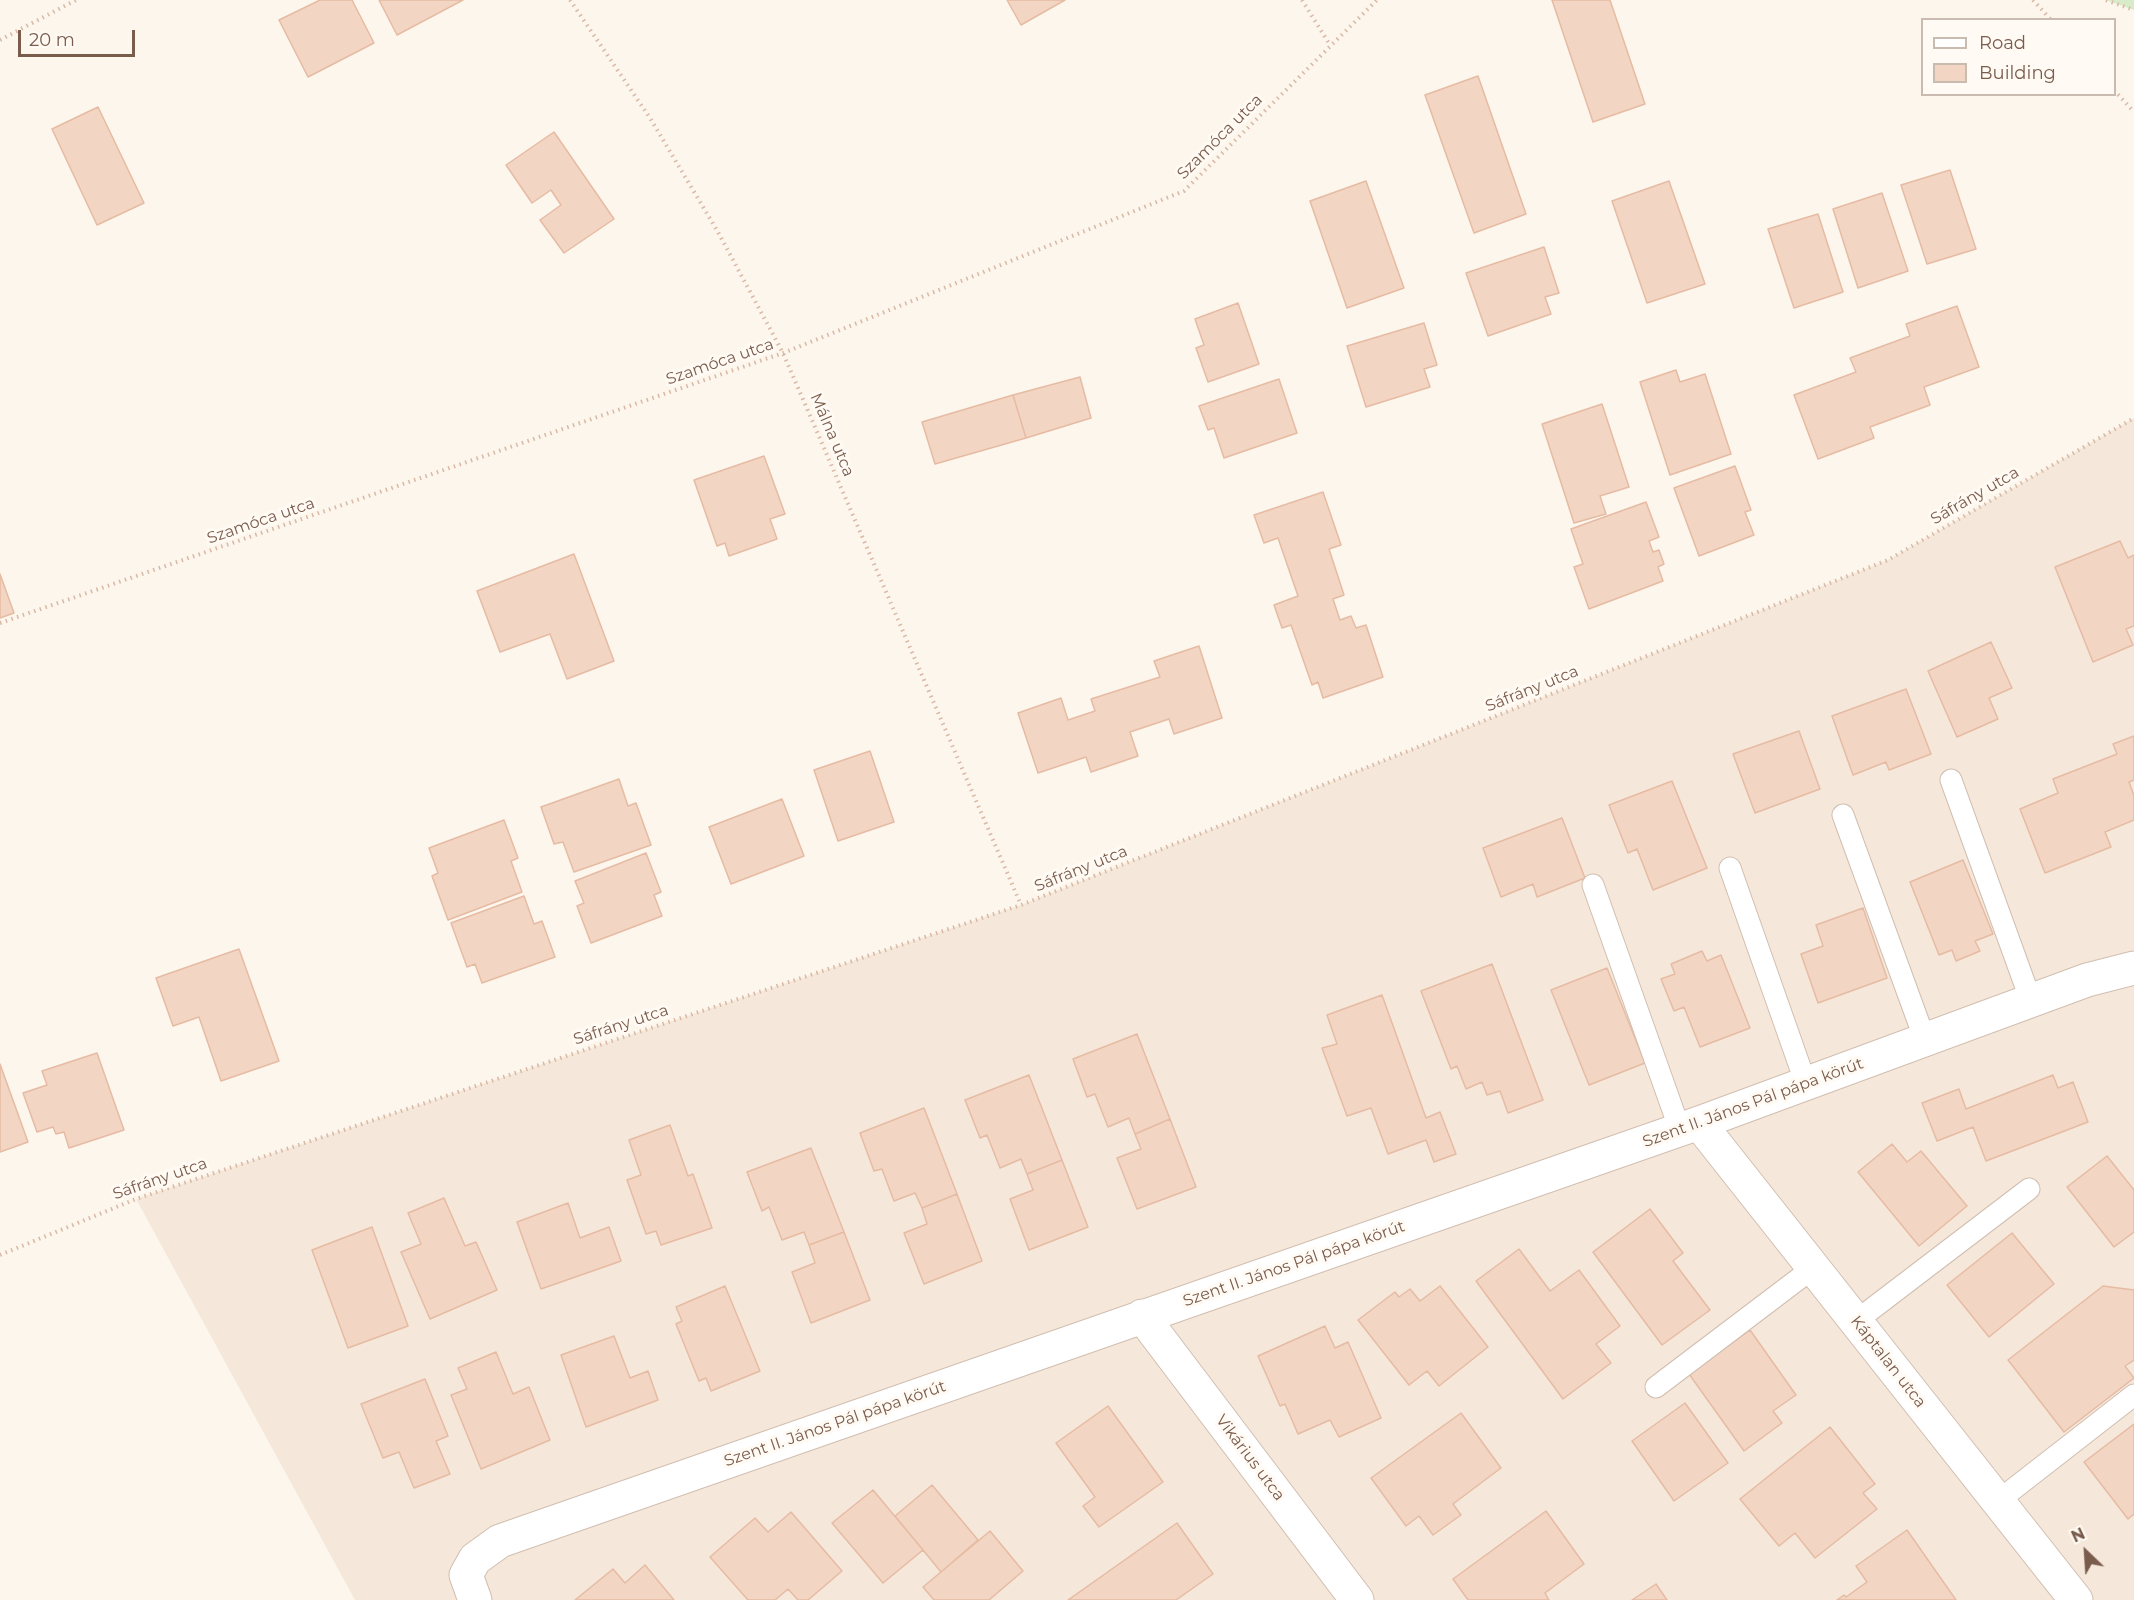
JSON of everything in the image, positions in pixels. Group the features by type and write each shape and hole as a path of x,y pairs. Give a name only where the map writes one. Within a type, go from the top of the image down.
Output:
{"street":[{"name":"Szent II. János Pál pápa körút","path":"470,1588 474,1559 500,1540 1690,1127 2086,981 2134,968"},
{"name":"Káptalan utca","path":"1690,1127 1813,1268 2076,1600"},
{"name":"Vikárius utca","path":"1142,1316 1358,1600"}],"lane":[{"path":"1951,780 2031,1001"},
{"path":"1843,815 1925,1040"},
{"path":"1730,868 1806,1084"},
{"path":"1593,885 1690,1127"},
{"path":"1856,1321 2029,1189"},
{"path":"1656,1387 1813,1268"},
{"path":"1998,1501 2134,1395"}],"path":[{"path":"0,40 76,0"},
{"name":"Málna utca","path":"570,0 673,156 718,232 783,353 1021,905"},
{"path":"1302,0 1329,45"},
{"name":"Szamóca utca","path":"0,623 783,353 1184,191 1377,0"},
{"path":"2033,0 2048,18"},
{"path":"2106,0 2134,10"},
{"path":"2116,91 2134,112"},
{"name":"Sáfrány utca","path":"0,1255 147,1195 1021,905 1888,560 2134,418"}],"shaded area":[{"path":"2134,418 2134,1600 355,1600 136,1199 1021,905 1888,560"}],"green space":[{"path":"2106,0 2134,0 2134,10"}],"building":[{"path":"320,0 352,0 374,43 308,77 279,20"},
{"path":"379,0 463,0 397,35"},
{"path":"1007,0 1065,0 1021,25"},
{"path":"1552,0 1610,0 1645,104 1593,122"},
{"path":"1478,76 1526,214 1474,233 1425,95"},
{"path":"98,107 144,203 97,225 52,129"},
{"path":"554,132 614,219 564,253 540,220 561,205 551,190 532,203 506,165"},
{"path":"1950,170 1976,249 1927,264 1901,185"},
{"path":"1366,181 1404,288 1347,308 1310,201"},
{"path":"1669,181 1705,284 1647,303 1612,201"},
{"path":"1882,193 1908,271 1858,288 1833,209"},
{"path":"1818,214 1843,292 1794,308 1768,229"},
{"path":"1544,247 1559,293 1545,297 1551,314 1488,336 1466,273"},
{"path":"1238,303 1259,364 1208,382 1196,348 1204,345 1195,319"},
{"path":"1957,306 1979,367 1924,387 1930,405 1870,427 1874,438 1818,459 1794,395 1856,372 1850,358 1910,336 1906,324"},
{"path":"1424,323 1437,365 1424,369 1430,387 1366,407 1347,346"},
{"path":"1676,370 1680,382 1705,374 1731,454 1670,475 1640,382"},
{"path":"1080,377 1091,418 1026,438 1013,395"},
{"path":"1279,379 1297,433 1224,458 1214,428 1208,430 1199,406"},
{"path":"1013,395 1026,438 935,464 922,422"},
{"path":"1602,404 1629,487 1600,496 1606,514 1574,523 1542,424"},
{"path":"764,456 785,514 770,519 777,539 729,556 725,543 717,546 694,480"},
{"path":"1735,466 1751,510 1745,512 1754,535 1699,556 1674,488"},
{"path":"1323,492 1341,545 1329,549 1344,595 1333,599 1340,620 1351,616 1356,628 1366,625 1383,677 1323,698 1318,682 1312,685 1291,625 1282,628 1274,605 1298,596 1278,538 1264,543 1254,515"},
{"path":"1646,502 1659,537 1649,541 1653,552 1659,550 1664,564 1658,567 1663,581 1589,609 1574,567 1583,564 1571,529"},
{"path":"2120,541 2128,558 2134,555 2134,626 2126,629 2133,645 2093,662 2055,567"},
{"path":"574,554 614,661 567,679 550,634 500,652 477,591"},
{"path":"0,574 14,613 0,618"},
{"path":"1991,642 2012,688 1989,698 1998,719 1957,737 1928,671"},
{"path":"1199,646 1222,718 1174,734 1169,719 1130,732 1138,756 1091,772 1086,757 1038,773 1018,713 1061,698 1068,720 1095,711 1091,699 1160,677 1154,661"},
{"path":"1906,689 1931,754 1889,770 1886,762 1853,775 1832,716"},
{"path":"1799,731 1820,789 1755,813 1733,754"},
{"path":"2134,736 2134,780 2129,782 2134,796 2134,820 2105,832 2111,847 2045,873 2020,809 2058,793 2053,779 2117,754 2113,744"},
{"path":"870,751 894,822 838,841 814,770"},
{"path":"619,779 628,806 636,803 651,845 574,872 563,842 554,844 541,807"},
{"path":"1672,781 1707,868 1653,890 1637,849 1628,853 1609,805"},
{"path":"782,799 804,856 731,884 709,827"},
{"path":"1562,818 1585,878 1537,897 1533,884 1501,897 1483,848"},
{"path":"504,820 518,858 511,861 522,892 448,920 432,876 438,873 429,848"},
{"path":"646,853 661,892 654,895 662,916 591,943 577,906 584,903 575,881"},
{"path":"1963,860 1993,934 1975,941 1980,951 1956,961 1952,950 1939,955 1910,882"},
{"path":"524,896 534,924 542,921 555,957 482,983 475,964 467,967 451,923"},
{"path":"1863,908 1887,978 1818,1003 1801,954 1823,946 1816,925"},
{"path":"239,949 279,1061 221,1081 199,1017 173,1026 156,978"},
{"path":"1702,951 1707,961 1721,955 1750,1028 1700,1047 1684,1007 1674,1011 1661,979 1675,974 1671,964"},
{"path":"1492,964 1543,1100 1508,1113 1500,1091 1487,1095 1482,1082 1466,1089 1457,1066 1451,1069 1421,991"},
{"path":"1607,968 1645,1063 1589,1085 1551,990"},
{"path":"1382,995 1426,1118 1440,1112 1456,1154 1434,1162 1426,1140 1388,1154 1371,1108 1347,1116 1322,1048 1337,1044 1327,1015"},
{"path":"1137,1034 1170,1119 1135,1134 1129,1118 1108,1127 1095,1094 1087,1097 1073,1059"},
{"path":"97,1053 124,1130 69,1148 64,1132 56,1134 53,1127 37,1132 23,1093 47,1085 42,1071"},
{"path":"0,1064 28,1142 0,1152"},
{"path":"1029,1075 1062,1160 1027,1174 1021,1159 1000,1168 987,1135 980,1138 965,1100"},
{"path":"2053,1075 2058,1088 2073,1082 2088,1122 1986,1161 1973,1127 1937,1141 1922,1103 1959,1089 1966,1109"},
{"path":"924,1108 957,1194 922,1208 915,1193 894,1201 882,1169 874,1171 860,1133"},
{"path":"1170,1119 1196,1187 1137,1209 1117,1158 1141,1149 1135,1134"},
{"path":"670,1125 688,1176 693,1174 712,1228 661,1245 656,1231 646,1234 627,1180 641,1175 629,1140"},
{"path":"1892,1144 1907,1162 1921,1151 1967,1206 1919,1246 1858,1172"},
{"path":"811,1148 844,1232 809,1245 804,1232 782,1240 769,1207 762,1211 747,1172"},
{"path":"2107,1156 2134,1190 2134,1232 2114,1247 2067,1187"},
{"path":"1062,1160 1088,1227 1029,1250 1010,1199 1033,1190 1027,1174"},
{"path":"957,1194 982,1261 924,1284 904,1233 927,1224 922,1208"},
{"path":"444,1198 465,1246 476,1242 497,1290 430,1319 401,1252 421,1244 408,1213"},
{"path":"568,1203 580,1238 609,1227 621,1261 541,1289 517,1222"},
{"path":"1650,1209 1683,1253 1673,1261 1710,1310 1662,1345 1593,1252"},
{"path":"372,1227 408,1326 348,1348 312,1250"},
{"path":"844,1232 870,1300 811,1323 792,1272 815,1263 809,1245"},
{"path":"2012,1233 2054,1284 1989,1337 1947,1285"},
{"path":"1519,1249 1550,1291 1579,1270 1620,1326 1596,1344 1611,1363 1563,1399 1476,1281"},
{"path":"725,1286 760,1371 711,1391 706,1378 699,1381 676,1324 682,1321 676,1307"},
{"path":"1440,1286 1488,1347 1439,1386 1427,1371 1409,1385 1358,1320 1395,1292 1399,1297 1410,1289 1420,1301"},
{"path":"2103,1286 2134,1290 2134,1360 2125,1366 2134,1378 2064,1432 2008,1360"},
{"path":"1325,1326 1335,1348 1348,1342 1381,1418 1339,1437 1330,1420 1298,1434 1285,1404 1280,1406 1258,1356"},
{"path":"1750,1330 1796,1395 1773,1411 1782,1423 1744,1451 1689,1374"},
{"path":"614,1336 630,1378 648,1371 658,1400 586,1427 561,1355"},
{"path":"496,1352 513,1394 529,1387 550,1440 481,1469 451,1395 467,1389 458,1368"},
{"path":"425,1379 448,1436 436,1441 450,1474 414,1488 399,1452 383,1458 361,1404"},
{"path":"1685,1403 1728,1463 1674,1501 1632,1441"},
{"path":"1108,1406 1163,1482 1099,1527 1083,1506 1095,1497 1056,1443"},
{"path":"1461,1413 1501,1468 1453,1504 1461,1515 1433,1535 1419,1516 1406,1526 1371,1478"},
{"path":"2134,1424 2134,1514 2128,1519 2084,1462"},
{"path":"1830,1427 1875,1484 1863,1493 1877,1509 1815,1558 1795,1533 1779,1546 1740,1499"},
{"path":"932,1485 978,1540 941,1572 895,1516"},
{"path":"873,1490 923,1550 883,1583 832,1523"},
{"path":"1546,1511 1584,1564 1545,1593 1549,1600 1468,1600 1453,1579"},
{"path":"791,1512 842,1571 808,1600 798,1600 788,1589 775,1600 748,1600 710,1557 755,1518 768,1532"},
{"path":"1177,1523 1213,1574 1176,1600 1068,1600"},
{"path":"1907,1530 1956,1600 1837,1600 1844,1595 1846,1597 1867,1582 1856,1566"},
{"path":"990,1531 1023,1571 989,1600 934,1600 923,1587"},
{"path":"645,1565 674,1600 575,1600 613,1569 625,1583"},
{"path":"1656,1584 1667,1600 1632,1600"}]}
